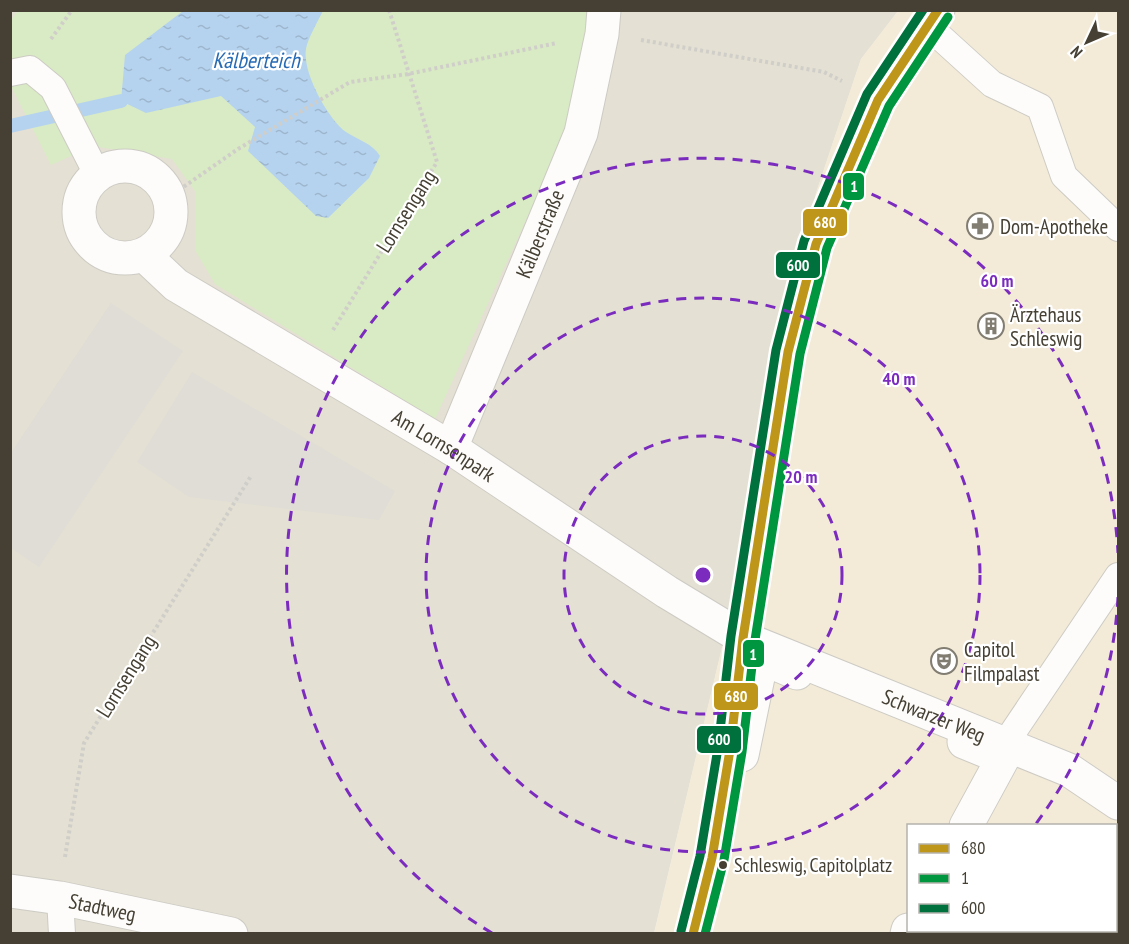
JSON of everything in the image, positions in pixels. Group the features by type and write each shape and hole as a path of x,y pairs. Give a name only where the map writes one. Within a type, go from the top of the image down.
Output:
{"street":[{"path":"693,933 712,858 730,750 743,638 788,352 816,244 878,100 932,18"},
{"name":"Kälberstraße","path":"451,448 581,133 603,22"},
{"path":"116,165 132,165 152,174 169,197 171,221 161,242 144,255 121,258 102,253 86,237 78,212 82,194 97,174 116,165"},
{"name":"Am Lornsenpark","path":"144,255 176,285 451,448 667,592 743,638"},
{"name":"Schwarzer Weg","path":"743,638 1069,770 1119,803"},
{"path":"706,933 762,658 1003,758 967,824"},
{"name":"Stadtweg","path":"10,891 60,898 231,933"}],"lane":[{"path":"932,18 992,84 1041,107 1064,176 1119,228"},
{"path":"10,74 30,69 53,88 97,174"},
{"path":"1005,744 1119,576"},
{"path":"60,898 62,933"}],"path":[{"name":"Lornsengang","path":"312,365 436,162 389,10"},
{"path":"169,197 238,149 350,82 408,74 603,22 824,72 878,100"},
{"name":"Lornsengang","path":"60,898 84,743 251,476"}],"shaded area":[{"path":"10,11 898,11 861,59 816,193 734,597 654,933 11,933"},
{"path":"898,11 1118,11 1118,933 654,934 734,597 816,193 861,59"},
{"path":"111,303 183,351 39,567 11,548 11,453"},
{"path":"192,372 395,491 379,520 189,497 137,462"}],"green space":[{"path":"18,11 589,11 569,126 435,419 215,284 195,250 195,191 172,159 93,146 51,165 11,86 11,20"}],"water":[{"name":"Kälberteich","path":"183,11 323,11 306,49 312,82 324,106 339,126 369,145 380,156 369,178 328,218 316,216 248,151 255,127 221,96 146,113 121,101 125,55"}],"waterway":[{"path":"10,126 121,101"}],"transit line":[{"name":"600","path":"681,931 700,856 718,748 731,636 776,350 804,241 867,94 923,10"},
{"name":"680","path":"693,934 712,858 730,750 743,638 788,352 816,244 878,100 938,10"},
{"name":"1","path":"705,934 724,860 742,752 755,640 800,354 827,248 889,106 948,17"}],"place":[{"name":"Dom-Apotheke","path":"980,226"},
{"name":"Ärztehaus Schleswig","path":"991,326"},
{"name":"Capitol Filmpalast","path":"944,661"},
{"name":"Schleswig, Capitolplatz","path":"723,865"}]}
